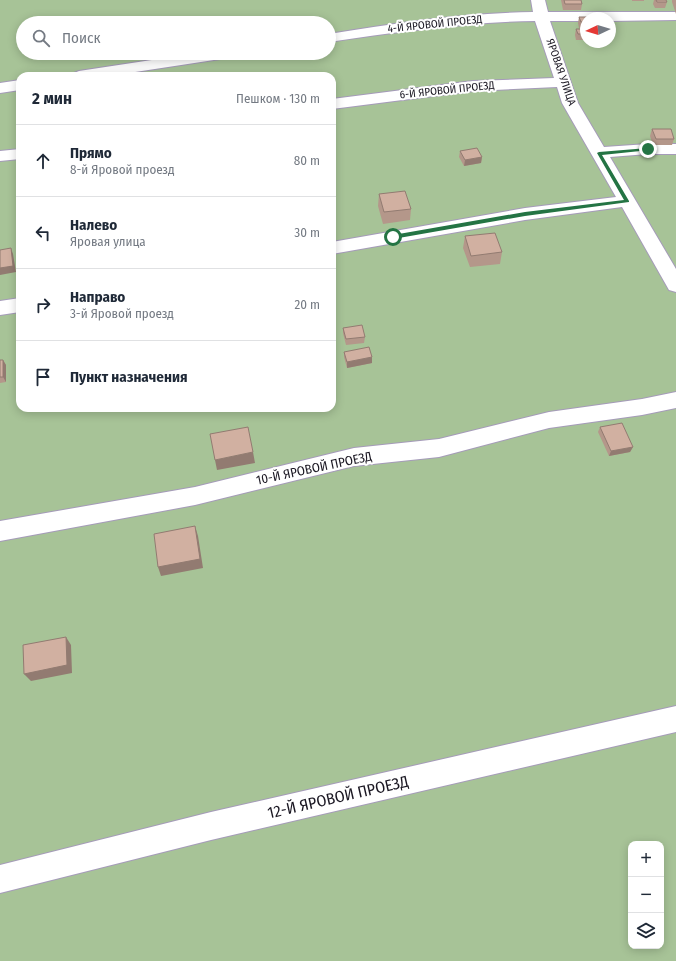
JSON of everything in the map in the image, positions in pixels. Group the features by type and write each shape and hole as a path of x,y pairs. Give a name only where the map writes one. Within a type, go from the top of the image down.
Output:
{"street":[{"name":"4-Й ЯРОВОЙ ПРОЕЗД","path":"336,37 379,30 507,17 540,8 676,16"},
{"name":"ЯРОВАЯ УЛИЦА","path":"540,8 570,103 676,285"},
{"path":"105,72 182,60"},
{"name":"6-Й ЯРОВОЙ ПРОЕЗД","path":"336,103 473,86 563,82"},
{"path":"0,88 16,86"},
{"path":"599,153 648,149 676,149"},
{"path":"0,156 16,154"},
{"path":"336,247 525,214 627,201"},
{"path":"0,308 16,306"},
{"name":"10-Й ЯРОВОЙ ПРОЕЗД","path":"0,531 195,496 354,457 439,448 549,420 642,407 676,400"},
{"name":"12-Й ЯРОВОЙ ПРОЕЗД","path":"0,879 211,826 676,719"}],"green space":[{"path":"0,0 676,0 676,961 0,961"}],"building":[{"path":"564,0 581,0 582,4 565,4"},
{"path":"656,0 666,0 667,2 657,2"},
{"path":"576,29 580,29 580,34 578,34"},
{"path":"652,129 671,129 674,139 656,139"},
{"path":"477,148 482,157 465,160 460,151"},
{"path":"405,191 411,209 384,212 379,194"},
{"path":"495,233 502,252 471,256 465,236"},
{"path":"11,248 13,266 0,268 0,250"},
{"path":"362,325 365,337 346,339 343,328"},
{"path":"369,347 372,357 347,362 344,352"},
{"path":"0,360 3,360 3,377 0,377"},
{"path":"622,423 633,447 611,451 600,427"},
{"path":"248,427 253,452 215,460 210,434"},
{"path":"195,526 200,559 158,567 154,534"},
{"path":"66,637 67,665 24,674 23,645"}],"route":[{"path":"393,237 525,214 627,201 599,153 648,149"}]}
